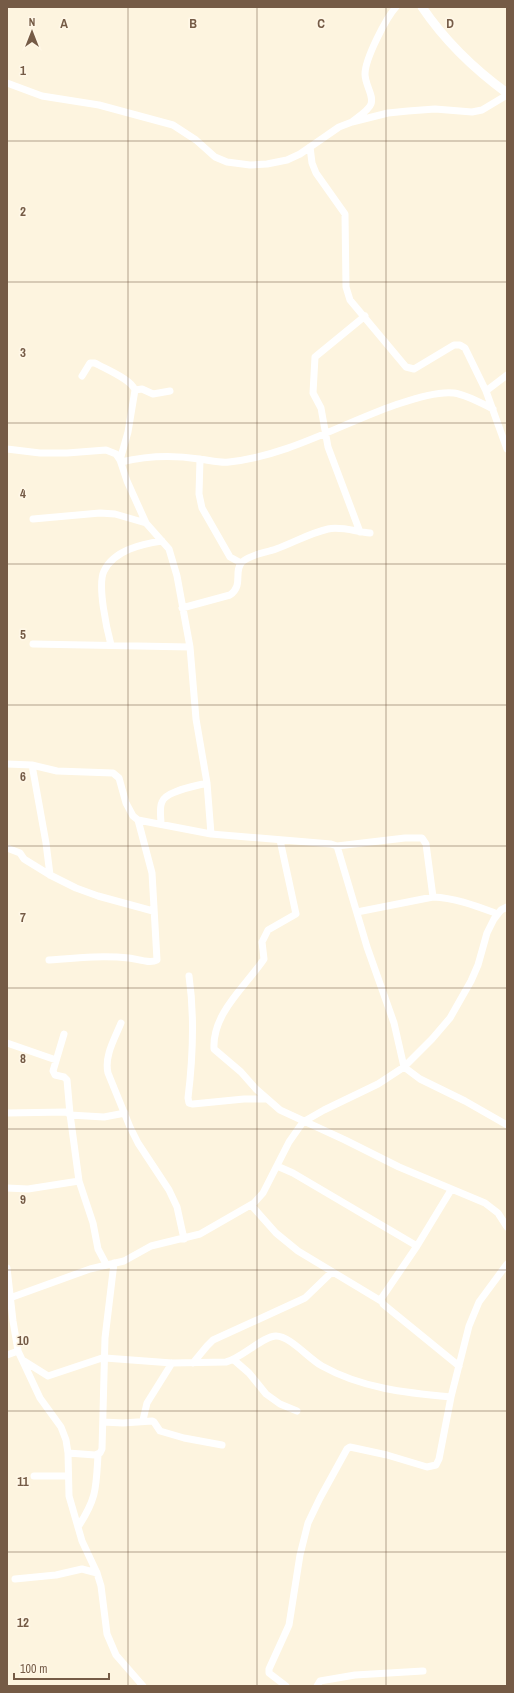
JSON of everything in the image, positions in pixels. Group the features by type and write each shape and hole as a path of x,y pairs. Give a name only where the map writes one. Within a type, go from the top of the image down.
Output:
{"street":[{"path":"352,122 370,107 372,103 371,95 366,85 366,68 381,31 396,7"},
{"path":"7,83 42,96 99,105 173,125 196,140 215,157 227,162 266,164 287,160 300,154 339,127 352,122 388,113 408,111 436,109 472,112 482,110 507,94 483,76 454,48 434,25 422,7"},
{"path":"310,146 312,163 316,174 346,214 346,286 350,300 365,316 394,354 406,367 411,369 414,368 454,345 460,345 465,348 486,392 507,449"},
{"path":"360,532 335,468 325,432 321,408 313,393 315,357 365,316"},
{"path":"82,376 87,365 94,363 128,381 135,390 128,432 121,461"},
{"path":"486,392 507,375"},
{"path":"135,390 142,388 153,394 170,391"},
{"path":"121,461 154,457 228,462 259,457 298,444 325,432 412,399 444,394 461,394 493,409"},
{"path":"7,449 40,453 67,453 106,450 116,454 121,461 127,480 146,523 169,549 172,555 190,647 196,719 207,783 211,834"},
{"path":"200,459 199,494 202,508 230,557 241,563"},
{"path":"33,519 100,513 115,514 146,523"},
{"path":"182,608 230,595 237,588 238,574 241,563 251,556 276,549 329,529 342,529 370,533"},
{"path":"111,645 105,618 101,583 103,572 110,563 126,551 143,545 162,541"},
{"path":"33,644 190,647"},
{"path":"7,764 32,765 57,771 96,771 117,775 126,803 133,816 138,820 211,834 330,844 337,846 405,838 422,838 426,844 434,897"},
{"path":"32,765 46,843 50,875"},
{"path":"161,824 162,800 169,794 207,783"},
{"path":"49,960 87,957 128,958 155,961 157,957 153,911 152,873 138,820"},
{"path":"280,840 296,914 268,930 262,942 264,959 225,1011 219,1023 213,1047 241,1072 266,1099 280,1110 451,1190 485,1203 498,1213 507,1227"},
{"path":"337,846 394,1023 404,1067 420,1079 465,1101 507,1125"},
{"path":"7,848 20,853 24,859 66,883 98,896 153,911"},
{"path":"357,912 434,897 445,897 466,902 498,914"},
{"path":"9,1298 106,1264 124,1261 151,1246 200,1234 213,1228 251,1205 263,1193 289,1142 303,1122 324,1110 378,1084 404,1067 432,1039 450,1018 471,981 478,965 487,933 494,919 507,907"},
{"path":"189,976 193,1017 192,1070 188,1098 189,1103 193,1104 244,1099 266,1099"},
{"path":"121,1024 112,1044 106,1066 110,1080 138,1143 172,1196 177,1207 184,1238"},
{"path":"64,1034 53,1074 64,1077 67,1080 79,1181 93,1223 98,1249 106,1264"},
{"path":"7,1042 56,1060"},
{"path":"7,1113 66,1112 70,1114 104,1117 125,1113"},
{"path":"277,1166 293,1173 417,1246"},
{"path":"7,1188 28,1189 79,1181"},
{"path":"381,1301 382,1296 417,1246 451,1190"},
{"path":"251,1205 276,1232 298,1251 381,1301 459,1366"},
{"path":"78,1527 87,1513 96,1490 98,1454 102,1449 102,1396 107,1314 114,1263"},
{"path":"286,1686 269,1673 269,1669 289,1625 300,1555 308,1523 320,1498 347,1449 353,1447 427,1467 436,1465 439,1459 450,1397 469,1326 479,1302 507,1264"},
{"path":"7,1268 9,1298 18,1351 40,1398 64,1433 68,1453 69,1496 82,1541 97,1573 101,1586 107,1634 116,1655 143,1686"},
{"path":"193,1363 213,1340 305,1298 332,1272"},
{"path":"23,1361 48,1376 105,1358 172,1363 217,1363 234,1360 267,1339 276,1336 285,1338 315,1362 347,1378 386,1389 416,1394 450,1397"},
{"path":"7,1355 18,1351"},
{"path":"234,1360 249,1373 266,1394 280,1404 297,1411"},
{"path":"143,1420 146,1403 172,1363"},
{"path":"103,1422 123,1423 143,1420 154,1422 160,1431 184,1438 222,1445"},
{"path":"68,1453 98,1454"},
{"path":"34,1476 68,1476"},
{"path":"15,1579 82,1569 97,1573"},
{"path":"317,1686 320,1681 355,1675 423,1671"}]}
